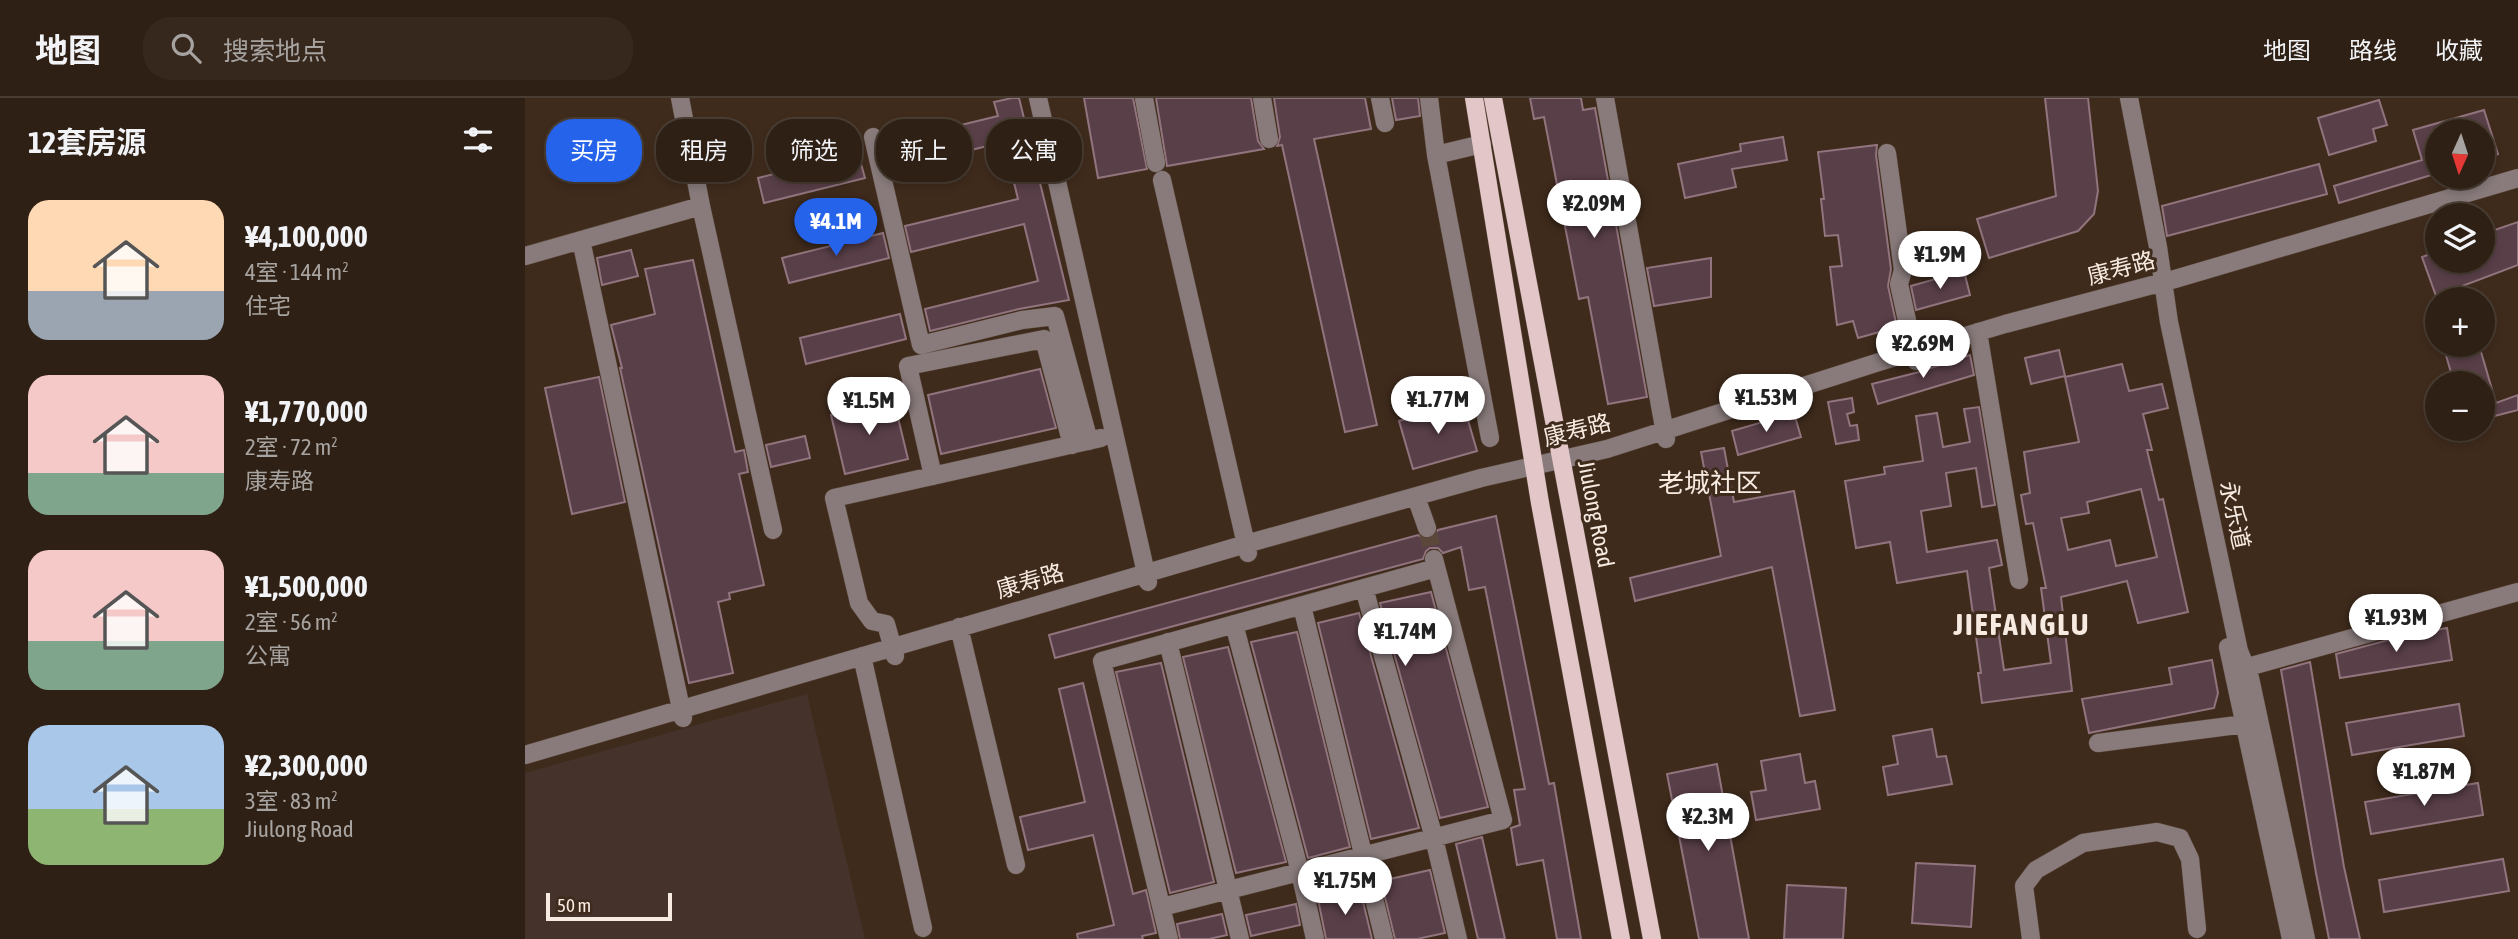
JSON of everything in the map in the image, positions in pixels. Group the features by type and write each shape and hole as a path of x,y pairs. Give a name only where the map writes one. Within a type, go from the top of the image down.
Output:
{"main road":[{"path":"1474,98 1534,471 1621,939"},
{"name":"Jiulong Road","path":"1493,98 1652,939"}],"street":[{"path":"680,98 701,206 773,530"},
{"path":"1038,98 1147,578"},
{"path":"1144,98 1247,549"},
{"path":"1262,98 1269,139"},
{"path":"1380,98 1385,123"},
{"path":"1429,98 1436,155 1490,438"},
{"path":"1605,98 1665,435"},
{"name":"永乐道","path":"2117,98 2240,669 2245,724 2291,939"},
{"name":"永乐道","path":"2129,98 2158,289"},
{"path":"873,137 921,345 1022,320 1055,316 1081,443"},
{"path":"1436,155 1482,144"},
{"path":"1887,153 1903,270 1899,284 1915,356"},
{"name":"康寿路","path":"2158,289 2518,178"},
{"name":"康寿路","path":"525,765 682,714 863,660 1418,501 1562,464 1609,458 1665,435 1915,356 2518,188"},
{"path":"525,256 701,206"},
{"path":"582,240 682,714"},
{"path":"1979,337 2019,580"},
{"path":"933,476 908,366 1044,339 1081,443"},
{"path":"894,652 886,624 872,621 859,603 834,498 1116,435"},
{"path":"1418,501 1427,528"},
{"path":"1162,907 1503,820 1435,563 1364,588 1102,661 1162,907 1170,939"},
{"path":"1364,588 1434,838 1458,939"},
{"path":"2240,669 2518,592"},
{"path":"1302,606 1384,939"},
{"path":"1234,624 1300,872 1314,939"},
{"path":"960,632 1016,865"},
{"path":"1168,642 1240,939"},
{"path":"863,660 923,929"},
{"name":"永乐道","path":"2240,669 2251,678 2306,939"},
{"name":"康寿路","path":"525,755 682,714"},
{"path":"2098,743 2245,724"},
{"path":"2031,939 2024,886 2036,870 2083,843 2157,832 2180,838 2190,859 2197,929"}],"shaded area":[{"path":"807,694 865,939 525,939 525,773"}],"building":[{"path":"1019,98 1024,119 986,119 986,146 972,150 972,122 998,116 994,102"},
{"path":"1084,98 1133,98 1147,169 1098,178"},
{"path":"1156,98 1251,98 1258,141 1264,149 1167,166"},
{"path":"1274,98 1365,98 1371,129 1314,139 1377,425 1345,432 1282,145 1277,146 1280,137"},
{"path":"1392,98 1418,98 1420,116 1396,120"},
{"path":"1530,98 1581,98 1583,110 1595,108 1647,397 1608,404 1588,297 1579,299 1544,117 1534,119"},
{"path":"2045,98 2088,98 2098,191 2094,214 2078,231 1989,258 1977,219 2056,196"},
{"path":"2379,100 2387,125 2373,129 2376,141 2329,155 2318,118"},
{"path":"2484,110 2487,119 2452,119"},
{"path":"2425,127 2425,177 2339,203 2334,186 2422,160 2413,130"},
{"path":"1783,137 1787,160 1732,169 1736,187 1685,198 1678,164 1741,151 1740,144"},
{"path":"1877,145 1876,155 1891,269 1888,286 1897,327 1858,338 1853,321 1837,325 1830,267 1842,266 1838,235 1825,236 1818,152"},
{"path":"2319,164 2327,194 2167,236 2162,206"},
{"path":"766,176 766,182 849,182 764,203 758,178"},
{"path":"1014,182 1040,182 1069,300 930,331 925,309 1038,281 1024,224 911,252 905,226 1018,199"},
{"path":"2518,222 2518,265 2460,287 2433,287 2428,273 2495,273 2495,230"},
{"path":"883,233 889,258 789,283 782,258"},
{"path":"631,250 638,276 602,285 597,258"},
{"path":"1711,258 1711,297 1654,306 1647,268"},
{"path":"693,260 735,452 744,450 748,472 739,474 764,585 729,593 730,599 718,602 733,673 689,683 611,325 655,314 645,269"},
{"path":"1964,271 1970,295 1916,310 1911,286"},
{"path":"900,314 906,339 806,364 800,338"},
{"path":"2059,350 2065,376 2031,384 2025,358"},
{"path":"1970,355 1974,375 1878,404 1872,384"},
{"path":"2446,357 2483,357 2487,371 2451,371"},
{"path":"2122,364 2129,391 2162,384 2168,408 2143,414 2152,450 2147,450 2159,500 2163,499 2188,612 2138,623 2127,581 2061,597 2072,691 1982,703 1978,673 1981,673 1967,571 1897,583 1890,542 1856,548 1845,481 1885,474 1884,467 1923,461 1916,416 1937,413 1943,447 1970,442 1964,409 1979,407 1995,505 1982,507 1976,468 1946,473 1951,506 1921,511 1927,552 1997,540 2002,565 1989,568 2004,670 2051,663 2041,588 2046,588 2033,523 2026,524 2021,495 2030,493 2024,452 2079,442 2065,377","holes":["2141,489 2157,557 2116,566 2110,540 2068,550 2061,518 2089,513 2087,502"]},
{"path":"1040,369 1056,428 941,454 928,395"},
{"path":"599,377 625,502 572,514 545,388"},
{"path":"2518,395 2518,410 2495,416 2495,400 2496,403"},
{"path":"1852,398 1854,412 1847,414 1850,426 1857,425 1859,440 1836,444 1828,402"},
{"path":"894,401 908,459 845,474 831,415"},
{"path":"1463,403 1477,451 1413,469 1399,421"},
{"path":"1794,413 1801,437 1738,455 1732,431"},
{"path":"805,436 810,458 771,467 766,445"},
{"path":"1724,448 1734,502 1794,491 1835,710 1800,716 1772,567 1635,601 1630,578 1721,556 1701,452"},
{"path":"1496,516 1549,784 1554,783 1581,939 1557,939 1543,860 1517,865 1511,828 1520,825 1514,790 1525,789 1485,587 1469,590 1461,547 1443,553 1438,548 1430,548 1423,559 1055,658 1049,635 1418,535 1430,539 1438,530"},
{"path":"1431,592 1488,807 1440,818 1380,603"},
{"path":"1359,613 1419,828 1371,839 1318,623"},
{"path":"2447,628 2452,660 2340,678 2336,654 2407,635"},
{"path":"1297,632 1350,847 1308,858 1251,642"},
{"path":"1228,647 1286,862 1236,873 1183,657"},
{"path":"2212,660 2218,693 2214,708 2089,733 2082,699 2172,684 2169,668"},
{"path":"2310,662 2344,867 2360,939 2329,939 2316,873 2281,670"},
{"path":"1161,663 1214,882 1170,893 1116,672"},
{"path":"1083,683 1133,894 1146,890 1156,933 1142,936 1143,939 1078,939 1077,934 1114,925 1093,835 1028,850 1020,817 1085,802 1059,689"},
{"path":"2459,704 2464,736 2352,755 2346,723"},
{"path":"1932,729 1937,757 1946,756 1952,784 1888,795 1883,767 1898,764 1893,736"},
{"path":"1800,754 1805,783 1815,781 1820,809 1756,820 1751,792 1766,790 1761,761"},
{"path":"1717,764 1749,939 1699,939 1667,774"},
{"path":"2478,783 2483,815 2371,834 2365,802"},
{"path":"1482,837 1505,939 1478,939 1456,844"},
{"path":"2503,859 2509,891 2384,912 2379,880"},
{"path":"1916,863 1975,866 1971,927 1912,923"},
{"path":"1430,870 1445,933 1417,939 1395,939 1381,881"},
{"path":"1787,885 1846,888 1843,939 1784,939"},
{"path":"1360,889 1372,939 1326,939 1318,899"},
{"path":"1296,904 1300,925 1251,936 1246,915"},
{"path":"1222,914 1227,935 1209,939 1180,939 1177,924"}],"tunnel":[{"path":"1427,528 1434,559"}],"district":[{"name":"老城社区","path":"1710,483"},
{"name":"JIEFANGLU","path":"2022,625"}]}
